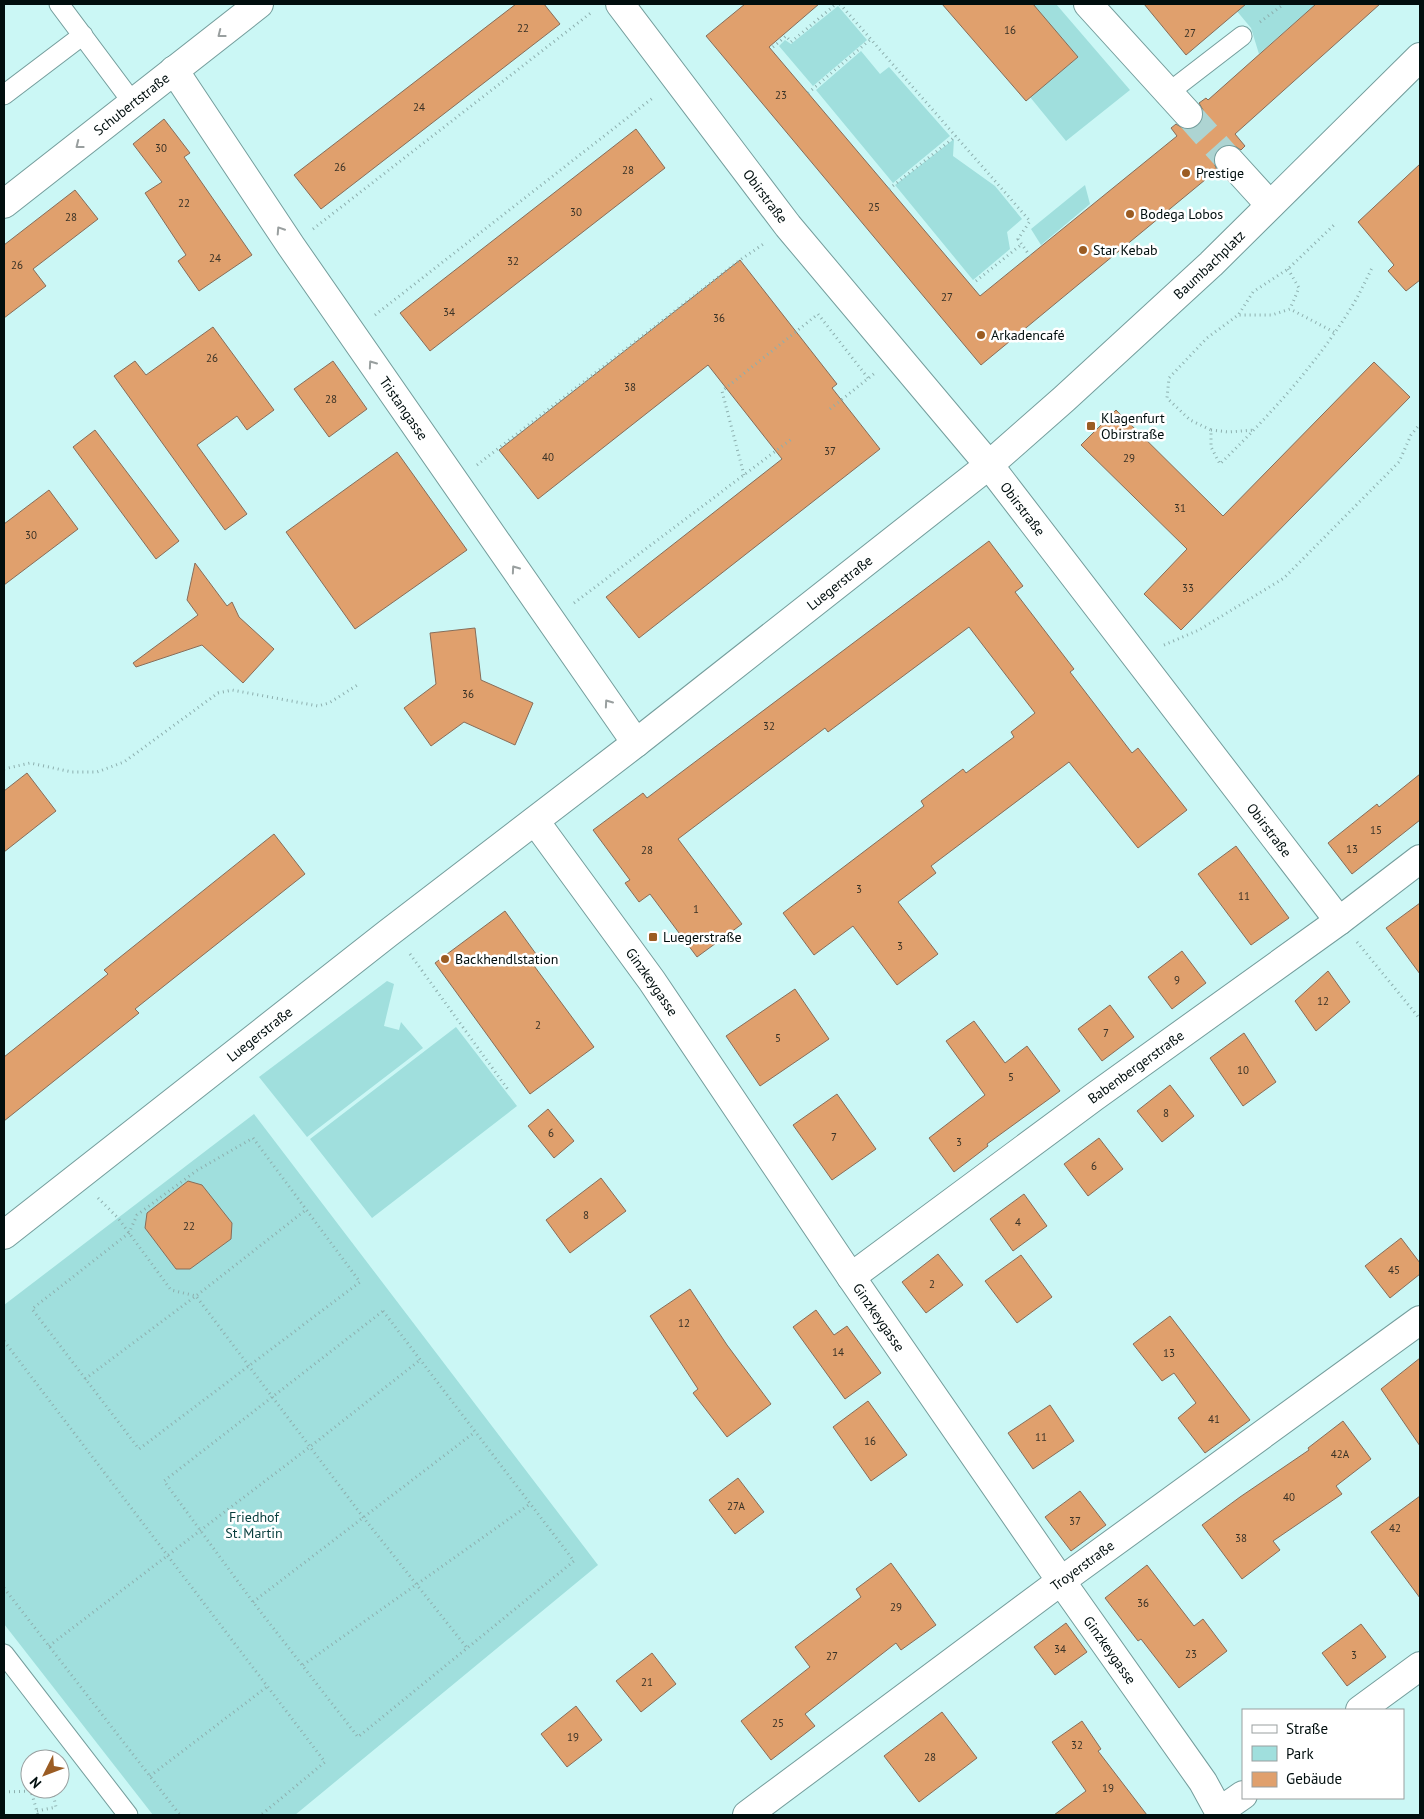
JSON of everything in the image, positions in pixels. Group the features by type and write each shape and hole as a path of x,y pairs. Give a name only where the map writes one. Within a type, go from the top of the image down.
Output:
{"street":[{"name":"Schubertstraße","path":"4,204 259,4"},
{"path":"1088,4 1188,114"},
{"name":"Obirstraße","path":"609,6 677,78 788,226 989,465 1339,920"},
{"name":"Baumbachplatz","path":"989,465 1204,270 1420,57"},
{"name":"Tristangasse","path":"174,70 351,334 636,743"},
{"path":"1229,160 1270,206"},
{"name":"Luegerstraße","path":"4,1235 393,930 636,743 989,465"},
{"name":"Ginzkeygasse","path":"535,821 652,981 851,1277 1061,1581 1187,1758 1221,1813"},
{"name":"Babenbergerstraße","path":"851,1277 1086,1103 1339,920 1420,858"},
{"name":"Troyerstraße","path":"747,1815 1061,1581 1420,1320"},
{"path":"1361,1709 1420,1666"},
{"path":"1221,1813 1242,1796"}],"lane":[{"path":"59,4 133,103"},
{"path":"4,96 83,36"},
{"path":"1168,93 1242,36"},
{"path":"4,1654 128,1815"}],"path":[{"path":"773,47 786,36 791,42 836,4"},
{"path":"840,4 1030,221 1018,239 1030,256"},
{"path":"291,246 609,6"},
{"path":"808,93 871,39"},
{"path":"351,334 677,78"},
{"path":"889,189 956,136"},
{"path":"1255,430 1229,432 1211,430 1190,420 1166,398 1169,378 1207,338 1238,315 1253,292 1288,269 1335,224"},
{"path":"454,482 499,450 740,260 788,226"},
{"path":"976,281 1022,244"},
{"path":"1211,430 1211,447 1220,464 1255,430 1301,376 1354,303 1373,266"},
{"path":"1288,269 1299,288 1290,310"},
{"path":"1238,315 1272,315 1290,310 1334,332"},
{"path":"744,475 722,391 818,314 868,378"},
{"path":"830,409 897,355"},
{"path":"1136,656 1199,630 1284,578 1399,462 1411,435 1420,424"},
{"path":"551,621 793,438"},
{"path":"4,769 30,764 72,772 98,772 124,762 218,693 232,690 318,706 330,703 359,684"},
{"path":"1339,920 1420,1019"},
{"path":"393,930 509,1091"},
{"path":"253,1138 306,1209 360,1282 139,1449 32,1309 129,1233 137,1215 196,1171 253,1138"},
{"path":"85,1379 196,1296 306,1209"},
{"path":"118,1218 171,1290 196,1296 364,1517 467,1648"},
{"path":"383,1311 420,1360 574,1561 358,1737 304,1665 253,1602 164,1481 383,1311"},
{"path":"4,1341 325,1762 261,1815"},
{"path":"49,1646 311,1446 420,1360"},
{"path":"253,1602 475,1432"},
{"path":"304,1665 530,1504"},
{"path":"4,1588 180,1815"},
{"path":"150,1776 268,1686"},
{"path":"4,1792 20,1791"},
{"path":"33,1799 38,1815"},
{"path":"36,1811 56,1807 54,1799"}],"green space":[{"path":"1032,4 1056,4 1130,90 1066,141 1030,97 1078,57"},
{"path":"1231,4 1316,4 1259,54 1251,28"},
{"path":"838,6 867,40 813,86 779,46 785,40 791,44"},
{"path":"861,51 880,74 889,67 950,136 893,183 816,90"},
{"path":"954,139 953,156 995,186 1022,219 1007,232 1010,249 973,280 895,185"},
{"path":"1085,185 1090,204 1041,245 1031,229"},
{"path":"387,981 394,984 384,1026 399,1030 401,1022 423,1048 307,1137 259,1077"},
{"path":"456,1027 517,1106 372,1218 310,1139"},
{"name":"Friedhof St. Martin","path":"254,1114 598,1565 295,1815 153,1815 4,1624 4,1305"}],"building":[{"path":"516,4 544,4 560,24 321,209 294,175"},
{"path":"745,4 819,4 769,47 980,296 1177,136 1171,128 1176,124 1184,129 1198,126 1203,118 1203,110 1199,103 1206,98 1208,100 1316,4 1380,4 1235,134 1245,146 1241,150 1233,145 1225,145 1219,148 1214,156 1217,170 981,365 706,36"},
{"path":"942,4 1033,4 1078,57 1026,101"},
{"path":"1144,4 1246,4 1186,55"},
{"path":"164,119 190,153 184,157 252,255 199,291 178,261 186,255 145,193 162,182 133,144"},
{"path":"636,129 665,168 430,351 400,313"},
{"path":"1420,164 1420,280 1406,291 1388,271 1394,265 1358,222"},
{"path":"75,190 98,219 33,269 46,286 4,318 4,245"},
{"path":"740,260 837,384 832,388 880,449 639,638 606,597 782,459 708,365 538,499 499,450"},
{"path":"213,327 274,410 247,430 237,416 197,445 247,514 225,530 114,376 135,361 146,375"},
{"path":"333,361 367,409 329,437 294,389"},
{"path":"1374,362 1410,397 1181,630 1144,594 1187,549 1081,445 1116,410 1223,516"},
{"path":"95,430 179,541 156,559 73,447"},
{"path":"397,452 467,550 355,629 286,532"},
{"path":"49,490 78,529 4,585 4,524"},
{"path":"989,541 1023,586 1015,592 1074,669 1070,672 1132,753 1138,748 1187,810 1138,848 1069,762 931,866 936,873 898,902 938,954 897,985 853,926 814,955 783,913 924,806 921,801 963,769 966,773 1014,737 1011,732 1035,713 969,627 828,732 825,728 678,839 742,924 697,957 650,894 639,902 625,883 630,880 593,830 643,793 647,798"},
{"path":"195,563 227,606 232,602 239,617 274,649 243,683 202,645 136,667 133,663 198,615 187,600"},
{"path":"475,628 481,680 533,703 515,745 464,722 431,746 404,708 436,684 430,633"},
{"path":"27,773 56,811 4,852 4,791"},
{"path":"1420,774 1420,820 1352,874 1328,843 1377,804 1379,807"},
{"path":"274,834 305,874 135,1009 139,1013 4,1121 4,1057 108,974 104,970"},
{"path":"1236,846 1289,918 1251,945 1198,874"},
{"path":"1420,903 1420,974 1386,928"},
{"path":"505,911 536,954 529,959 594,1047 530,1094 435,963"},
{"path":"1182,951 1206,983 1172,1009 1148,977"},
{"path":"1328,971 1350,1002 1316,1031 1295,1001"},
{"path":"795,989 829,1039 760,1086 726,1036"},
{"path":"1110,1005 1134,1037 1102,1061 1078,1029"},
{"path":"974,1021 1005,1063 1027,1046 1060,1091 987,1144 988,1146 954,1172 929,1138 985,1095 946,1041"},
{"path":"1244,1033 1276,1082 1243,1106 1210,1058"},
{"path":"1170,1085 1194,1116 1162,1142 1137,1111"},
{"path":"837,1094 876,1149 832,1180 793,1125"},
{"path":"548,1109 574,1141 554,1158 528,1126"},
{"path":"1099,1138 1123,1169 1088,1196 1064,1164"},
{"path":"601,1178 626,1211 570,1253 546,1220"},
{"path":"188,1181 202,1185 232,1223 231,1239 190,1269 176,1269 145,1228 147,1213"},
{"path":"1024,1194 1047,1226 1013,1251 990,1219"},
{"path":"1401,1238 1420,1263 1420,1274 1390,1298 1365,1266"},
{"path":"938,1254 963,1285 926,1313 902,1282"},
{"path":"1021,1255 1052,1297 1017,1323 985,1281"},
{"path":"690,1289 727,1345 771,1404 727,1437 693,1393 698,1389 650,1316"},
{"path":"816,1310 834,1335 847,1326 881,1373 845,1399 793,1327"},
{"path":"1170,1316 1250,1420 1205,1453 1178,1418 1196,1403 1174,1373 1162,1381 1133,1344"},
{"path":"1420,1358 1420,1446 1381,1389"},
{"path":"868,1401 907,1455 871,1481 833,1427"},
{"path":"1050,1405 1074,1441 1033,1469 1008,1433"},
{"path":"1343,1421 1371,1459 1336,1486 1342,1494 1273,1541 1280,1550 1242,1579 1202,1525 1309,1450 1308,1448"},
{"path":"738,1478 764,1512 735,1534 709,1500"},
{"path":"1080,1491 1106,1525 1071,1551 1045,1517"},
{"path":"1420,1496 1420,1598 1371,1532"},
{"path":"891,1563 936,1625 901,1650 896,1643 805,1714 815,1726 771,1760 741,1721 810,1667 795,1647 861,1597 856,1589"},
{"path":"1147,1565 1194,1626 1203,1619 1227,1651 1179,1688 1141,1639 1138,1641 1105,1598"},
{"path":"1066,1623 1087,1652 1055,1675 1034,1647"},
{"path":"1361,1624 1386,1657 1347,1686 1322,1653"},
{"path":"652,1653 676,1684 641,1712 616,1681"},
{"path":"576,1706 602,1740 567,1767 541,1734"},
{"path":"942,1712 977,1758 919,1802 884,1756"},
{"path":"1082,1721 1101,1749 1098,1751 1147,1815 1054,1815 1086,1791 1052,1742"}],"tunnel":[{"path":"1188,114 1229,160"}],"place":[{"name":"Prestige","path":"1186,173"},
{"name":"Bodega Lobos","path":"1130,214"},
{"name":"Star Kebab","path":"1083,250"},
{"name":"Arkadencafé","path":"981,335"},
{"name":"Klagenfurt Obirstraße","path":"1091,426"},
{"name":"Luegerstraße","path":"653,937"},
{"name":"Backhendlstation","path":"445,959"}]}
